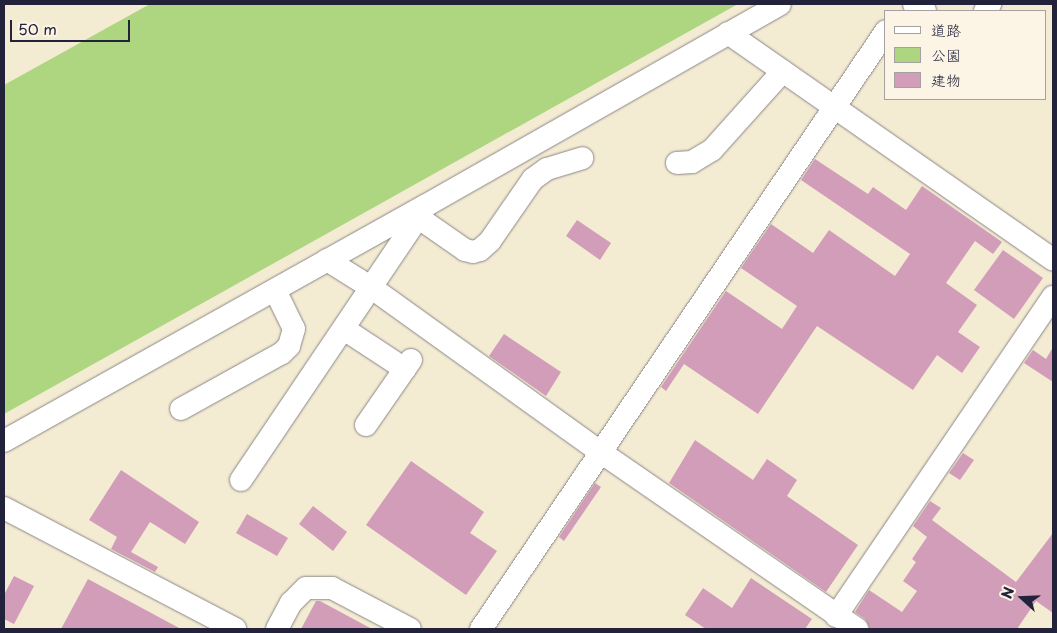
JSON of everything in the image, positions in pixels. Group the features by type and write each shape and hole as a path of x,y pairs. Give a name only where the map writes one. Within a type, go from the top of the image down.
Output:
{"street":[{"path":"4,441 327,260 422,212 780,4"},
{"path":"728,33 1053,260"},
{"path":"482,629 884,34"},
{"path":"677,163 692,162 712,150 783,71"},
{"path":"422,212 465,250 473,252 480,250 490,241 533,179 547,169 582,158"},
{"path":"241,480 422,212"},
{"path":"327,260 372,288 602,454 856,629"},
{"path":"180,409 282,353 288,346 294,329 275,290"},
{"path":"836,616 1053,297"},
{"path":"344,329 408,365 366,425"},
{"path":"4,508 235,629"},
{"path":"277,629 291,603 306,588 332,588 410,629"}],"green space":[{"path":"150,4 738,4 4,414 4,85"}],"building":[{"path":"815,159 868,194 873,187 906,210 922,186 1002,242 993,254 975,241 946,283 977,305 958,332 980,347 962,373 937,355 913,390 817,326 758,414 684,364 666,391 661,387 726,291 782,329 797,306 741,268 771,224 813,253 829,230 895,276 910,254 801,180"},
{"path":"577,220 611,243 600,260 566,236"},
{"path":"1003,250 1043,278 1014,319 974,290"},
{"path":"504,334 561,372 546,396 489,356"},
{"path":"1053,347 1053,382 1024,363 1033,350 1046,359"},
{"path":"695,440 753,480 767,459 797,480 787,496 858,545 826,592 669,483"},
{"path":"963,453 974,460 960,480 949,473"},
{"path":"411,461 484,512 470,533 497,551 466,595 366,525"},
{"path":"121,470 199,522 185,544 150,522 131,552 158,567 155,572 111,549 117,537 89,520"},
{"path":"595,483 601,487 564,541 559,537"},
{"path":"930,501 941,508 932,520 1016,582 1053,533 1053,613 1036,601 1017,629 870,629 865,619 855,612 869,590 902,612 917,591 903,581 916,562 912,559 927,537 913,526"},
{"path":"313,506 347,532 333,551 299,524"},
{"path":"247,514 288,538 277,556 236,533"},
{"path":"14,576 34,586 14,624 4,619 4,595"},
{"path":"751,578 812,619 805,629 706,629 685,615 703,588 732,608"},
{"path":"88,579 181,629 61,629"},
{"path":"316,601 320,601 372,629 301,629"}]}
